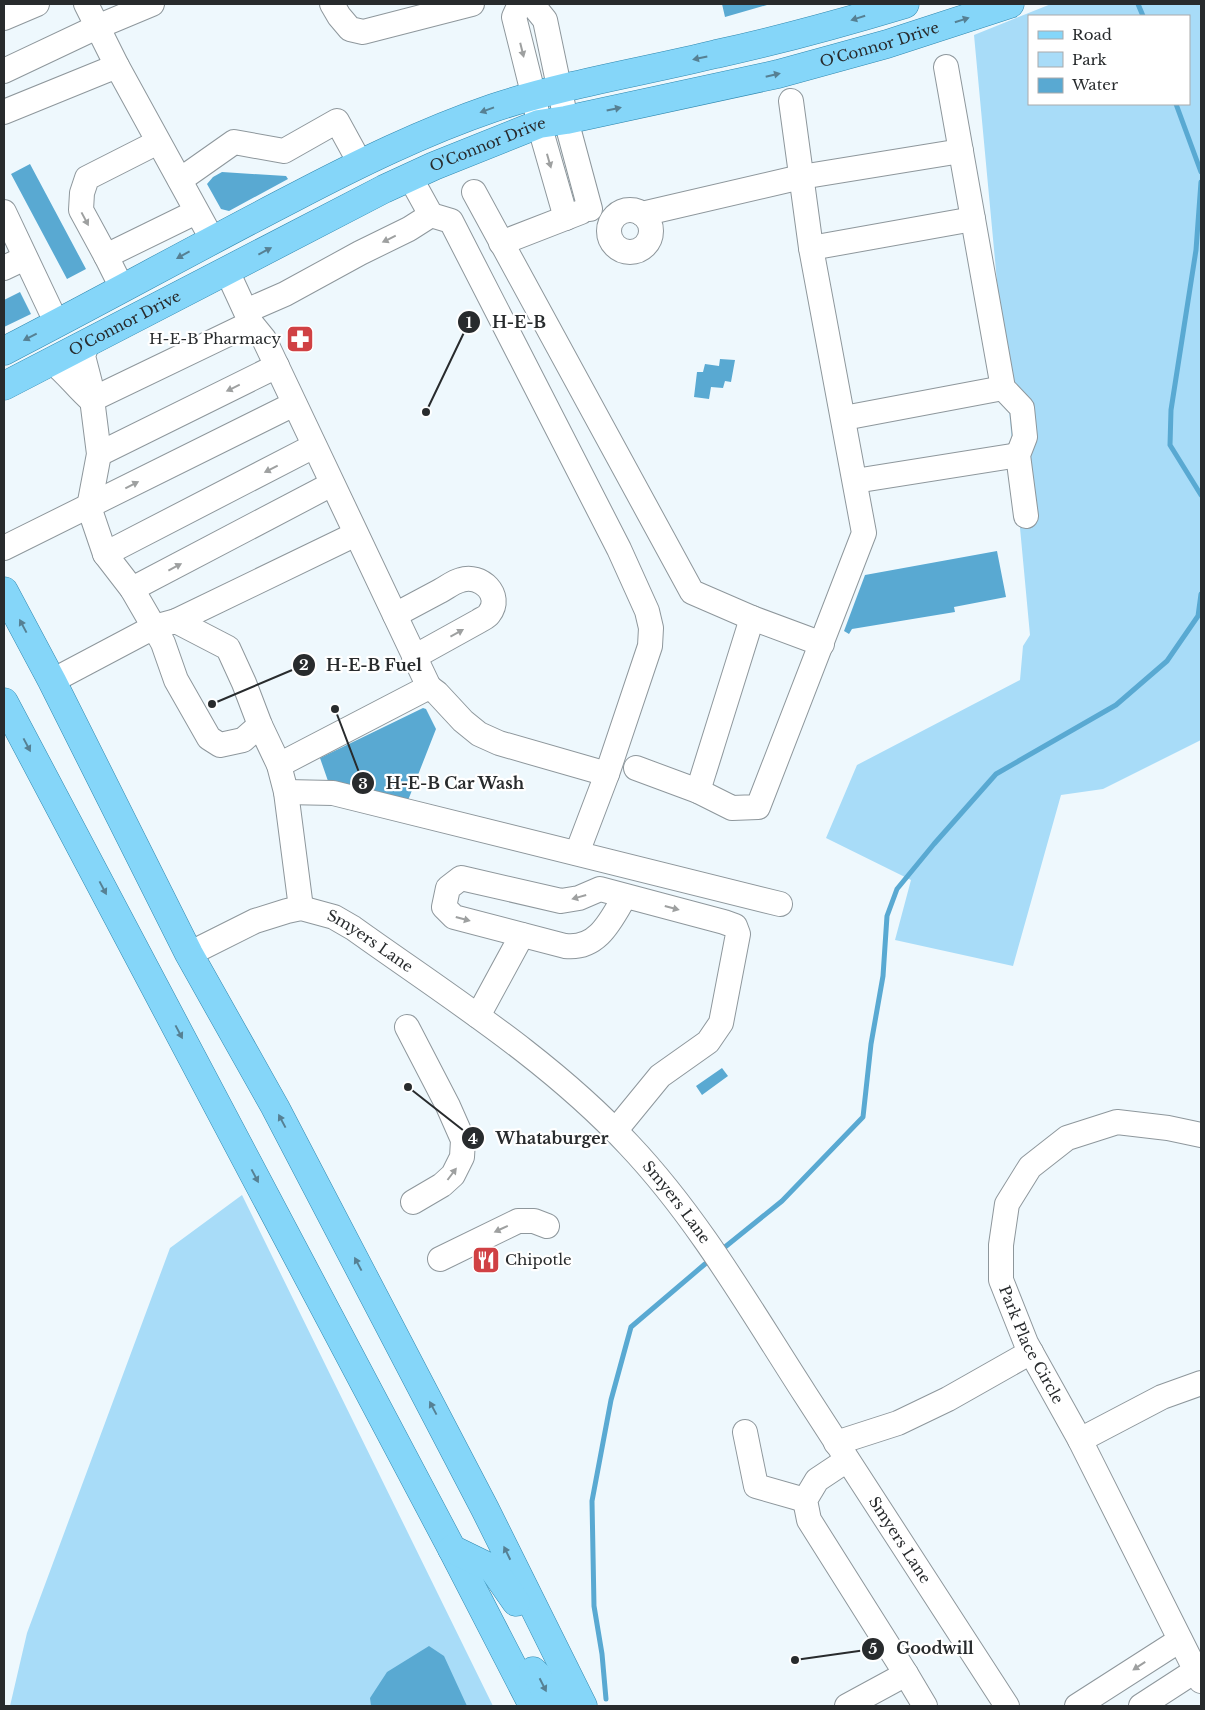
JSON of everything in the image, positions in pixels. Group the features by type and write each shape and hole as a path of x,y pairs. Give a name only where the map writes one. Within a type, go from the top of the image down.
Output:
{"main road":[{"name":"O'Connor Drive","path":"4,351 212,239 360,163 406,142 494,108 635,71 714,55 824,28 904,4"},
{"name":"O'Connor Drive","path":"4,386 384,189 539,124 566,120 778,74 887,44 1010,4"},
{"path":"226,271 228,259 241,241 358,178 406,142"},
{"path":"118,328 154,294 202,268 210,261 212,239"},
{"path":"4,591 52,681 189,954 275,1107 327,1205 485,1509 584,1706"},
{"path":"4,704 452,1549 533,1706"},
{"path":"452,1549 493,1569 523,1611 573,1706"},
{"path":"501,1644 537,1675 554,1706"}],"street":[{"path":"4,18 37,4"},
{"path":"86,4 117,66 212,239"},
{"path":"4,71 97,27 152,4"},
{"path":"332,4 338,16 350,29 363,32 405,12 472,4"},
{"path":"520,4 514,17 534,96 539,124 566,218"},
{"path":"532,4 546,20 566,120 590,209 611,221"},
{"path":"4,112 117,66"},
{"path":"946,67 1003,388 1022,408 1025,437 1018,455 1026,516"},
{"path":"636,768 698,791 732,808 758,807 864,533 811,248 791,101"},
{"path":"180,180 234,142 284,151 337,121 360,163"},
{"path":"122,288 81,210 82,193 87,178 158,142"},
{"path":"642,214 801,177 961,151"},
{"path":"410,177 431,215"},
{"path":"474,192 692,592 752,618 822,644"},
{"path":"501,243 590,209"},
{"path":"628,210 642,214 647,218 650,225 650,239 641,250 627,253 621,251 610,241 608,227 611,221 615,215 622,211 628,210"},
{"path":"4,212 57,324"},
{"path":"106,256 196,212"},
{"path":"91,400 248,317 285,294 409,229 431,215 451,220 620,550 647,611 651,628 650,646 607,774 577,853"},
{"path":"811,248 973,219"},
{"path":"4,268 25,258"},
{"path":"226,271 248,317 264,339 428,687 437,693 463,721 479,734 499,743 607,774"},
{"path":"88,342 83,356 90,383 99,454 89,507 105,554 132,589 165,624 228,648 279,765 286,792 301,908"},
{"path":"52,361 91,400"},
{"path":"99,454 277,366"},
{"path":"844,418 1003,388"},
{"path":"4,548 294,404"},
{"path":"105,554 314,446"},
{"path":"855,481 1018,455"},
{"path":"132,589 332,484"},
{"path":"52,681 165,624 356,534"},
{"path":"395,616 461,580 476,579 490,590 494,599 489,614 414,657"},
{"path":"698,791 752,618"},
{"path":"165,624 163,643 176,680 209,738 220,745 243,740 260,725"},
{"path":"279,765 428,687"},
{"path":"286,792 333,793 780,904"},
{"path":"615,1131 660,1076 708,1042 721,1023 738,934 736,926 600,889 579,898 561,901 461,878 448,888 444,907 454,917 575,947 596,938 607,927 625,896"},
{"name":"Smyers Lane","path":"189,954 255,920 287,911 301,908 334,917 353,928 502,1033 566,1084 615,1131 655,1175 691,1220 738,1289 1007,1706"},
{"path":"478,1016 522,935"},
{"path":"407,1027 448,1106 463,1140 462,1157 452,1175 442,1185 413,1202"},
{"name":"Park Place Circle","path":"1198,1676 1080,1440 1031,1352 1001,1280 1001,1254 1007,1204 1030,1168 1067,1138 1117,1122 1168,1128 1201,1135"},
{"path":"440,1259 518,1221 534,1221 547,1226"},
{"path":"925,1706 809,1520 804,1500 817,1480 842,1452 948,1399 1031,1352"},
{"path":"1080,1440 1162,1397 1201,1383"},
{"path":"745,1432 756,1486 804,1500"},
{"path":"1089,1703 1180,1640"},
{"path":"847,1706 906,1674"},
{"path":"1141,1706 1198,1676"}],"green space":[{"path":"1051,4 1201,4 1201,740 1103,789 1061,795 1013,966 895,940 911,880 826,838 857,765 1020,680 1023,646 1030,635 974,35"},
{"path":"242,1195 493,1706 10,1706 27,1633 170,1248"}],"water":[{"path":"722,4 767,4 767,5 725,17"},
{"path":"30,164 86,269 67,279 11,174"},
{"path":"222,172 286,176 288,179 229,211 221,209 207,184 213,177"},
{"path":"20,292 31,314 4,327 4,300"},
{"path":"720,359 735,360 731,382 725,381 723,388 711,387 709,399 694,397 697,372 703,372 705,364 719,366"},
{"path":"997,551 1006,597 954,607 955,612 852,629 849,634 844,631 865,575"},
{"path":"423,708 426,709 436,729 407,803 328,781 320,758"},
{"path":"722,1068 728,1076 702,1095 696,1086"},
{"path":"429,1646 444,1656 467,1706 371,1706 370,1698 387,1672"}],"waterway":[{"path":"1138,4 1143,15"},
{"path":"1176,105 1201,172"},
{"path":"1201,182 1196,250 1171,410 1170,445 1201,495"},
{"path":"725,1247 782,1201 863,1117 871,1044 883,976 887,916 897,889 996,774 1116,705 1167,661 1198,616 1201,594"},
{"path":"606,1699 602,1654 594,1606 592,1501 611,1400 631,1327 705,1264"}],"place":[{"name":"H-E-B Pharmacy","path":"300,339"},
{"name":"H-E-B","path":"426,412"},
{"name":"H-E-B Fuel","path":"212,704"},
{"name":"H-E-B Car Wash","path":"335,709"},
{"name":"Whataburger","path":"408,1087"},
{"name":"Chipotle","path":"486,1260"},
{"name":"Goodwill","path":"795,1660"}]}
